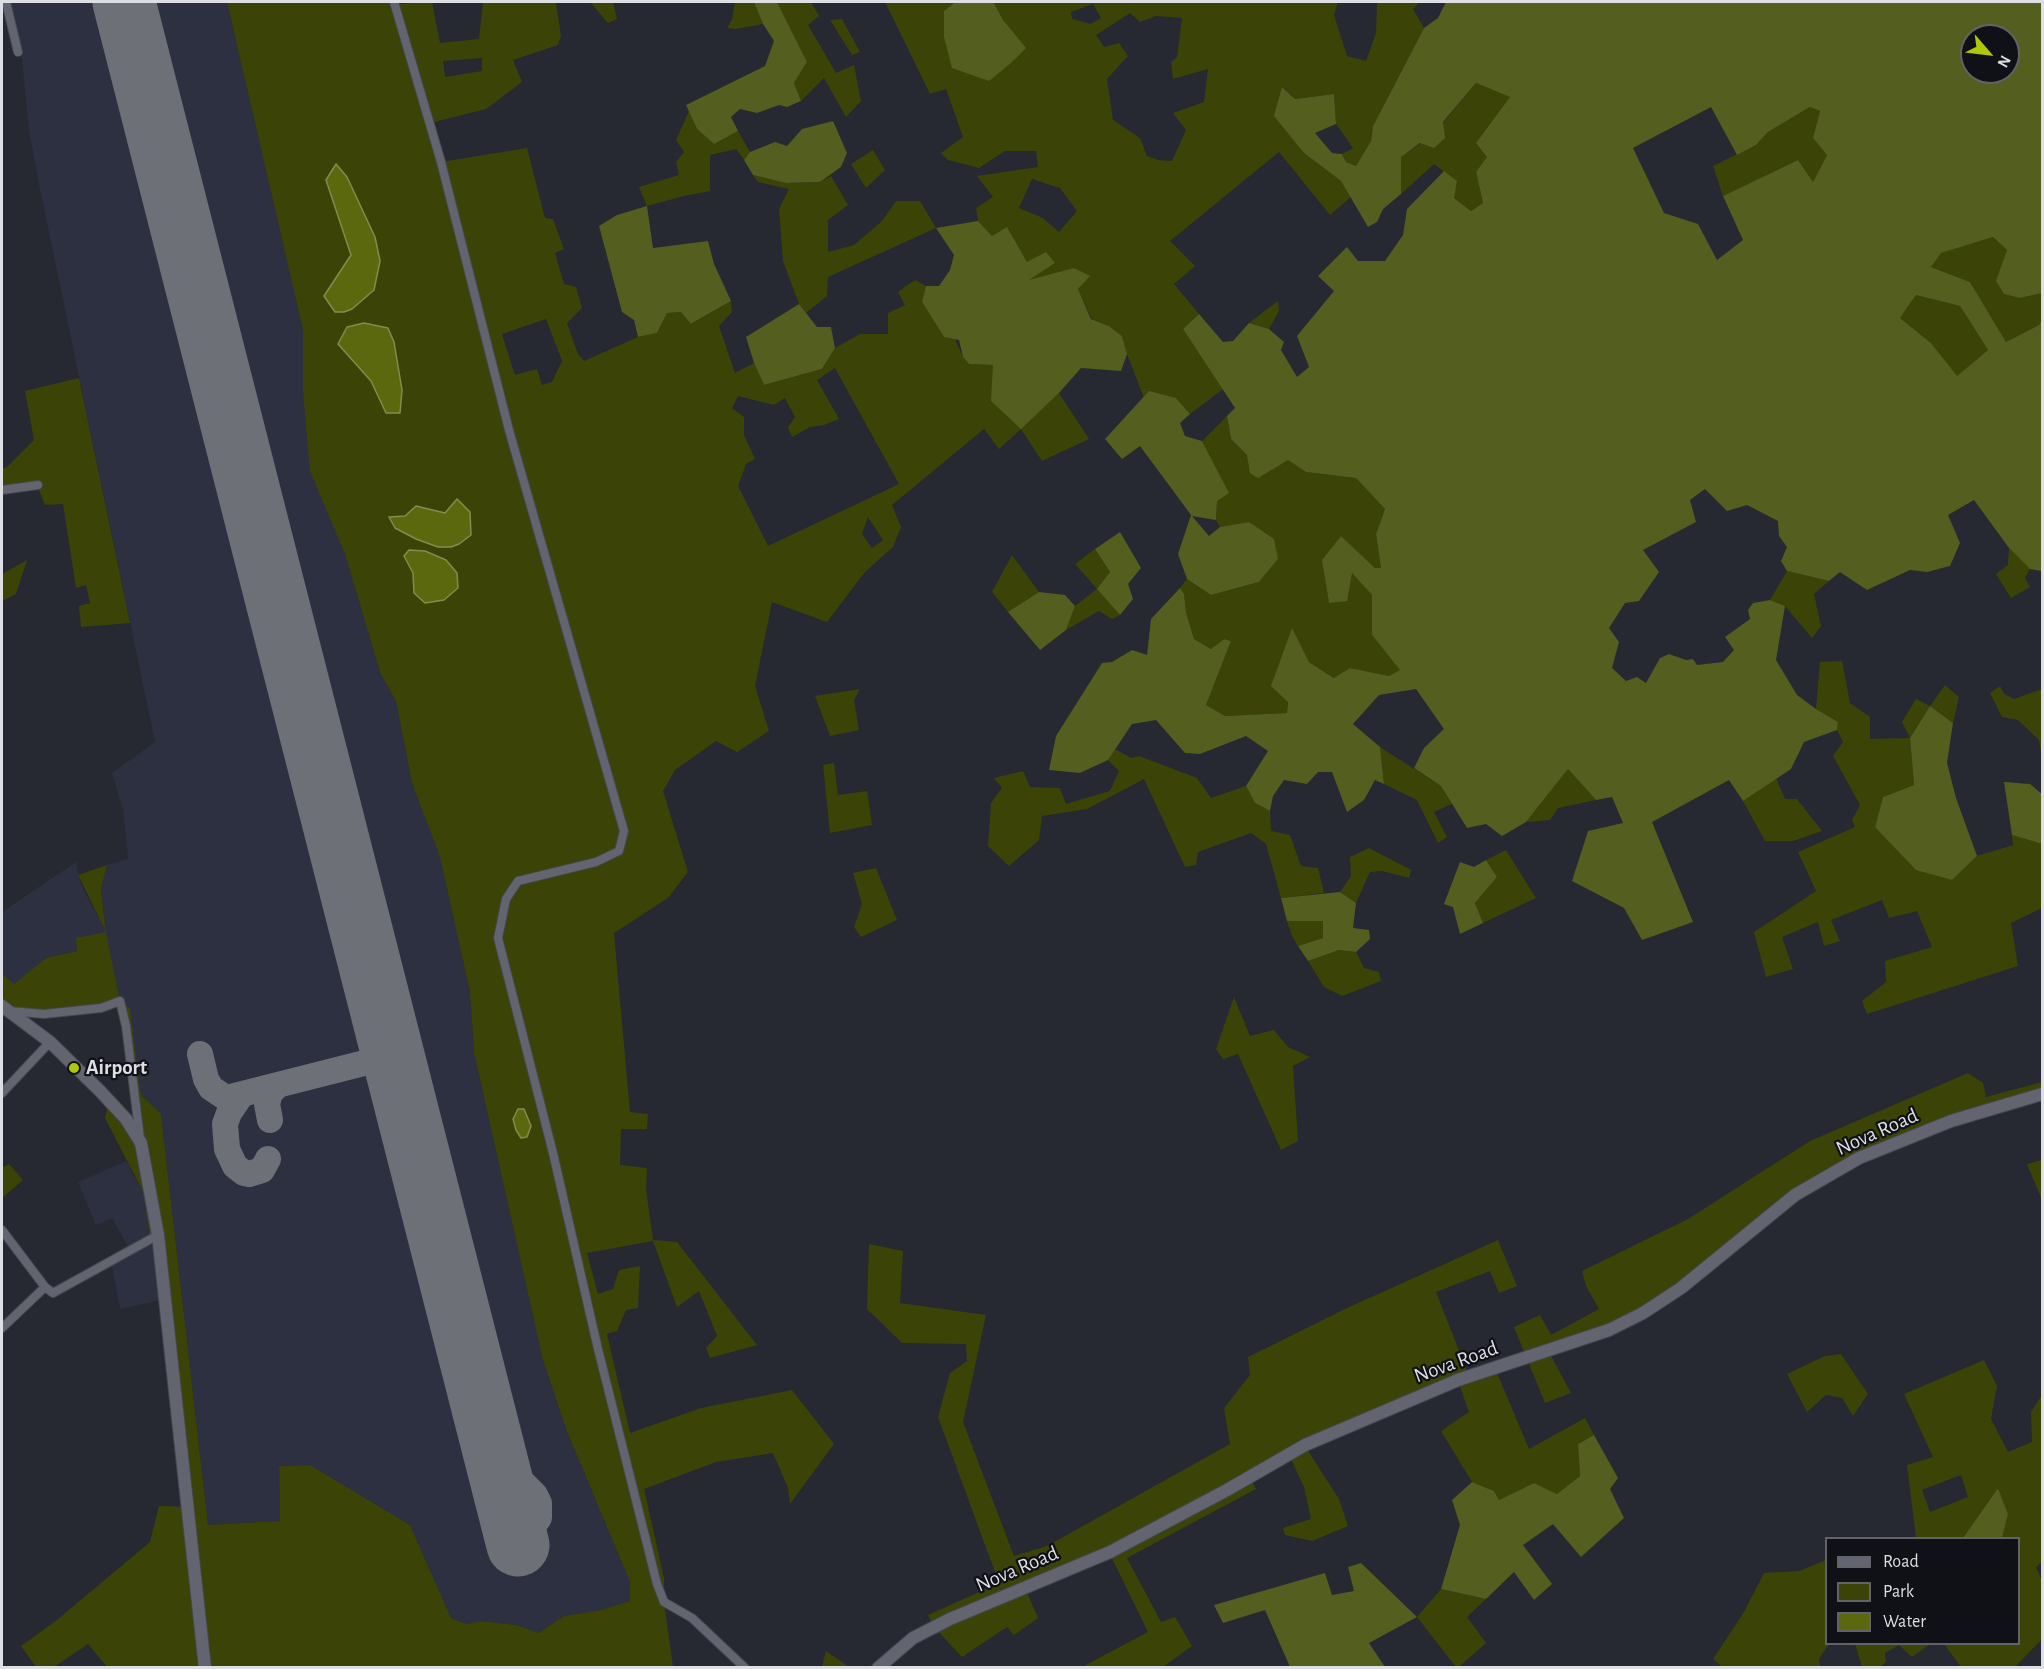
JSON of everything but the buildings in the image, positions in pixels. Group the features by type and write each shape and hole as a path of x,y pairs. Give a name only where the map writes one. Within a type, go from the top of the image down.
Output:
{"street":[{"path":"6,2 18,52"},
{"path":"394,2 441,162 509,430 624,831 619,851 596,862 518,881 506,899 498,938 553,1153 598,1349 657,1584 664,1602 692,1618 745,1668"},
{"path":"2,490 38,485"},
{"path":"5,1008 44,1014 100,1008 120,1001 126,1026 141,1143 158,1235 205,1668"},
{"path":"5,1008 50,1042 110,1100 126,1119 141,1143"},
{"path":"2,1094 50,1042"},
{"name":"Nova Road","path":"878,1668 913,1638 934,1627 1110,1552 1227,1490 1305,1445 1458,1380 1609,1330 1643,1313 1682,1288 1795,1195 1859,1158 1951,1121 2043,1094"},
{"path":"2,1230 45,1287 53,1293 158,1235"},
{"path":"2,1328 45,1287"}],"shaded area":[{"path":"9,2 227,2 303,330 303,392 332,521 345,554 381,675 396,701 412,783 440,857 470,992 474,1053 543,1360 566,1429 630,1582 630,1601 601,1610 564,1616 539,1633 516,1625 480,1621 468,1624 451,1618 410,1525 310,1465 279,1466 280,1521 208,1525 161,1114 141,1095 130,1009 120,1001 77,951 46,958 14,984 2,974 2,912 76,862 84,891 106,931 101,889 107,865 128,859 123,809 112,773 155,742 39,184 29,131 21,50"},
{"path":"754,2 777,2 807,62 794,83 801,101 787,107 779,105 757,113 740,109 731,117 738,131 714,144 697,129 686,105 765,66 774,41 763,24"},
{"path":"955,2 994,3 1003,20 1026,48 989,81 952,68 944,37 944,11"},
{"path":"1446,2 2042,2 2042,293 2020,298 2004,294 1996,281 2007,250 1993,237 1941,253 1931,267 1970,282 2006,342 2039,325 2042,320 2042,571 2030,569 2009,548 1974,500 1948,515 1960,543 1950,566 1927,572 1910,570 1867,590 1840,572 1829,581 1787,571 1781,561 1787,547 1779,536 1778,521 1747,505 1727,511 1705,489 1690,500 1696,522 1643,550 1659,572 1639,601 1625,603 1609,628 1619,642 1612,668 1626,681 1637,677 1646,683 1660,658 1669,654 1686,660 1693,659 1697,665 1723,662 1734,650 1725,637 1750,619 1748,610 1753,603 1770,600 1785,606 1776,660 1797,695 1838,722 1837,730 1804,742 1791,769 1743,801 1729,780 1652,822 1693,922 1642,940 1624,908 1572,881 1588,831 1623,823 1612,797 1596,800 1568,769 1526,822 1502,836 1486,824 1467,828 1441,786 1414,768 1424,748 1444,729 1416,689 1379,695 1353,724 1380,747 1384,784 1375,780 1364,800 1347,812 1332,772 1318,772 1307,784 1284,780 1273,796 1270,811 1255,803 1246,786 1268,751 1246,736 1200,754 1185,753 1156,720 1132,724 1108,760 1080,773 1049,770 1056,736 1102,663 1112,662 1132,650 1147,655 1151,619 1180,588 1184,594 1186,612 1194,639 1211,649 1224,639 1231,641 1206,705 1225,716 1287,713 1288,702 1271,686 1292,628 1309,662 1334,678 1350,668 1389,676 1400,670 1372,635 1372,595 1352,573 1347,601 1329,603 1322,560 1341,536 1375,568 1381,568 1376,534 1385,509 1356,478 1306,472 1288,460 1258,478 1250,473 1247,455 1231,439 1227,416 1235,408 1183,329 1199,314 1223,342 1233,341 1249,323 1269,329 1284,342 1281,350 1297,377 1309,367 1297,336 1334,291 1318,276 1347,247 1358,261 1385,261 1403,235 1407,209 1444,171 1457,181 1454,198 1471,211 1483,203 1476,172 1487,157 1476,143 1510,97 1476,83 1443,122 1445,138 1434,148 1420,143 1401,157 1401,194 1383,209 1377,222 1368,227 1341,181 1304,153 1274,116 1282,87 1295,99 1334,94 1336,124 1315,133 1332,153 1342,154 1346,162 1356,166 1371,141 1373,126 1424,28 1438,18","holes":["1711,107 1737,155 1756,145 1768,132 1810,107 1820,111 1813,138 1827,155 1813,182 1798,160 1723,196 1743,240 1717,260 1698,224 1664,213 1633,148","1916,295 1960,306 1988,350 1957,376 1931,343 1900,318"]},
{"path":"833,121 847,153 841,167 820,182 786,183 753,175 744,160 750,152 775,142 787,146 802,129"},
{"path":"647,206 653,248 708,241 714,264 731,301 691,324 681,312 667,313 657,333 638,337 634,320 622,312 599,226 617,215"},
{"path":"978,221 992,236 1007,227 1027,262 1046,252 1055,263 1029,280 1074,268 1090,276 1078,289 1091,319 1109,326 1122,336 1127,354 1121,371 1081,368 1059,393 1021,429 991,401 993,365 969,364 963,357 959,340 944,337 922,302 926,286 939,286 950,270 954,255 936,228"},
{"path":"799,304 817,327 831,327 835,348 822,369 764,385 746,337"},
{"path":"1149,391 1176,398 1190,414 1180,423 1185,436 1202,441 1229,493 1217,501 1216,520 1192,516 1209,536 1220,527 1249,522 1274,539 1278,559 1259,582 1211,595 1187,579 1178,554 1191,515 1140,446 1122,459 1105,439"},
{"path":"1120,532 1141,568 1128,584 1133,599 1120,615 1097,589 1110,572 1095,549"},
{"path":"1039,592 1065,595 1075,606 1066,630 1040,650 1008,612"},
{"path":"1930,706 1953,723 1947,763 1956,798 1977,856 1952,880 1916,870 1875,827 1883,797 1914,785 1910,738"},
{"path":"2004,782 2030,784 2042,794 2042,844 2012,835"},
{"path":"1486,860 1497,877 1475,903 1483,923 1460,934 1453,907 1444,904 1460,862 1474,867"},
{"path":"1340,892 1356,903 1353,928 1369,930 1370,939 1356,952 1339,950 1308,961 1298,946 1323,938 1323,921 1287,921 1281,898"},
{"path":"127,1161 143,1192 150,1239 158,1235 165,1299 120,1309 111,1261 130,1250 112,1218 96,1225 78,1182"},
{"path":"1594,1435 1618,1478 1610,1489 1624,1518 1581,1557 1553,1524 1523,1545 1552,1584 1534,1600 1514,1572 1486,1599 1441,1589 1460,1525 1452,1500 1472,1482 1494,1491 1499,1500 1534,1483 1557,1494 1580,1476 1578,1444"},
{"path":"1998,1488 2008,1514 2002,1537 1964,1537"},
{"path":"1361,1563 1417,1617 1369,1643 1385,1667 1290,1667 1265,1610 1223,1623 1214,1605 1325,1573 1332,1595 1354,1591 1348,1567"}],"green space":[{"path":"227,2 394,2 395,4 432,2 440,43 479,39 483,2 560,2 556,3 561,36 558,45 513,60 522,82 486,109 430,123 441,162 527,148 545,218 553,219 564,249 555,253 564,284 576,287 582,308 567,323 578,354 584,361 638,337 657,333 667,313 681,312 692,324 731,301 732,312 719,326 735,373 754,363 764,385 822,369 835,348 860,334 888,334 888,313 905,305 898,292 915,280 926,286 922,302 944,337 955,339 963,357 969,364 993,365 1021,428 1059,393 1089,439 1042,461 1021,429 999,449 984,429 892,505 901,527 893,547 865,572 827,622 772,602 755,686 769,731 737,752 716,741 675,770 663,791 688,872 668,898 614,933 630,1112 648,1114 647,1129 621,1129 620,1165 647,1168 646,1189 653,1240 677,1242 757,1345 710,1358 706,1348 717,1336 699,1291 677,1307 653,1241 587,1253 598,1294 613,1289 619,1270 640,1266 638,1308 626,1310 617,1331 607,1334 630,1433 701,1408 792,1390 834,1444 790,1504 788,1488 773,1453 716,1462 644,1489 664,1578 664,1602 673,1667 108,1668 88,1644 54,1667 36,1667 21,1646 57,1620 150,1542 159,1506 189,1507 158,1236 150,1239 143,1192 105,1118 109,1100 140,1141 120,1001 130,1008 141,1095 161,1114 208,1525 280,1521 279,1466 310,1465 410,1525 451,1618 467,1624 480,1621 516,1625 539,1633 564,1616 601,1610 630,1601 630,1582 566,1429 543,1360 474,1053 470,992 440,857 412,783 396,701 381,675 345,554 310,471 303,392 303,330","holes":["482,58 482,71 445,77 443,61","546,319 562,361 552,382 542,385 537,369 515,375 502,334","835,368 899,484 768,546 738,486 746,464 755,459 744,435 744,417 732,408 738,396 774,405 785,398 795,417 788,427 792,437 810,427 839,419 817,380","868,517 883,540 872,548 862,534"]},
{"path":"590,2 613,2 617,19 608,23"},
{"path":"735,2 754,2 763,24 736,29 727,28 732,19"},
{"path":"777,2 811,2 819,16 808,25 836,73 854,65 861,101 846,117 824,78 801,101 794,83 807,62"},
{"path":"885,2 955,2 944,11 944,37 1003,20 994,3 990,2 1338,2 1334,15 1347,56 1366,61 1376,33 1377,2 1416,2 1418,4 1413,9 1424,28 1373,126 1371,141 1356,166 1346,162 1342,154 1353,148 1336,124 1334,94 1295,99 1283,87 1304,153 1341,181 1351,197 1330,215 1279,152 1170,241 1195,266 1174,284 1199,314 1183,329 1223,389 1190,414 1176,398 1144,398 1122,336 1109,326 1092,319 1078,289 1089,276 1026,281 1055,263 1027,262 1007,228 992,236 978,221 976,208 993,197 977,176 1038,167 1036,151 1005,151 979,168 948,160 941,153 963,137 946,89 930,94","holes":["1093,4 1101,18 1091,24 1072,19 1071,12","1130,13 1140,22 1156,16 1182,18 1177,57 1171,62 1173,79 1208,69 1204,102 1173,113 1186,130 1172,161 1147,156 1140,138 1113,120 1107,79 1128,56 1119,43 1104,47 1096,35","1032,179 1060,188 1077,211 1059,232 1043,218 1019,208"]},
{"path":"842,19 860,52 852,55 830,20"},
{"path":"1476,83 1511,97 1476,143 1488,157 1476,172 1483,203 1471,211 1453,197 1457,181 1434,164 1401,194 1401,157 1443,123"},
{"path":"1810,107 1820,111 1813,138 1827,155 1813,182 1798,160 1723,196 1713,166 1756,145 1768,132"},
{"path":"689,111 697,129 714,144 738,131 750,152 744,160 736,149 710,155 710,191 647,206 639,187 679,175 676,162 684,152 676,140"},
{"path":"873,150 885,170 866,188 851,164"},
{"path":"753,175 787,183 820,182 831,176 848,205 828,220 828,252 854,245 882,221 896,201 920,201 936,228 828,277 827,296 806,313 799,304 783,261 779,209 789,189 758,182"},
{"path":"1993,237 2007,250 2004,260 2020,298 2042,293 2042,320 2039,325 2006,342 1970,282 1931,267 1940,253"},
{"path":"1916,295 1960,306 1988,350 1956,377 1931,343 1900,318"},
{"path":"1278,301 1279,311 1269,329 1249,323"},
{"path":"79,378 130,623 81,627 79,606 90,603 86,585 76,588 63,504 45,505 37,485 2,490 2,468 6,468 34,440 25,391"},
{"path":"1227,416 1231,439 1247,455 1288,460 1306,472 1356,478 1385,509 1376,534 1381,568 1375,568 1341,536 1323,560 1329,603 1352,572 1372,595 1372,635 1401,670 1389,676 1350,668 1335,678 1309,662 1292,629 1287,713 1225,716 1206,705 1231,641 1224,639 1211,649 1194,639 1186,612 1184,594 1180,588 1187,579 1211,595 1259,582 1278,559 1250,522 1220,527 1216,520 1217,501 1228,492 1202,441"},
{"path":"2009,548 2030,569 2025,578 2030,587 2011,598 1996,574 2008,565"},
{"path":"1095,549 1110,572 1098,589 1120,615 1112,619 1099,611 1066,630 1075,606 1097,589 1075,564"},
{"path":"1012,555 1039,592 1008,612 992,592"},
{"path":"27,560 16,594 2,601 2,574"},
{"path":"1787,571 1829,581 1814,594 1821,626 1812,638 1785,606 1770,600"},
{"path":"1842,661 1850,703 1870,717 1870,739 1910,738 1914,785 1883,797 1875,827 1894,844 1952,880 1977,856 2013,845 2012,835 2042,844 2042,908 2011,923 2018,966 1867,1014 1862,1001 1886,982 1885,961 1932,947 1917,911 1889,918 1882,900 1831,920 1840,941 1824,946 1818,922 1782,937 1793,969 1766,977 1754,932 1816,891 1798,852 1855,827 1852,820 1860,805 1833,756 1843,742 1837,730 1838,722 1816,709 1820,662"},
{"path":"1945,685 1959,697 1953,723 1930,706"},
{"path":"2000,686 2004,694 2014,699 2042,689 2042,758 2039,740 2018,720 2002,717 1990,693"},
{"path":"860,689 854,700 859,730 830,736 815,696"},
{"path":"1916,699 1930,706 1910,738 1902,722"},
{"path":"1380,747 1441,786 1452,804 1434,812 1447,837 1438,843 1417,800 1384,784"},
{"path":"1115,749 1131,758 1139,756 1197,778 1211,798 1246,786 1255,803 1270,811 1271,831 1290,835 1301,866 1318,868 1324,893 1281,898 1266,844 1251,833 1198,852 1196,865 1185,867 1144,779 1087,809 1042,816 1039,840 1009,866 988,846 991,803 1002,788 994,778 1023,771 1030,787 1060,788 1066,804 1110,791 1119,771 1108,760"},
{"path":"834,763 838,795 867,791 872,825 830,833 823,765"},
{"path":"1568,769 1596,800 1558,808 1550,820 1526,822"},
{"path":"1776,778 1785,799 1797,799 1822,831 1793,841 1765,841 1743,801"},
{"path":"1369,848 1411,870 1409,878 1382,871 1370,872 1356,903 1340,892 1351,876 1350,857"},
{"path":"1506,850 1536,898 1483,923 1475,903 1497,877 1486,860"},
{"path":"107,865 101,889 106,932 78,875"},
{"path":"876,868 897,920 861,937 854,927 862,904 853,873"},
{"path":"1287,921 1323,921 1323,938 1298,946"},
{"path":"106,932 120,1001 44,1014 2,1006 2,974 14,984 46,958 77,951 76,938"},
{"path":"1339,950 1356,952 1364,968 1379,972 1381,981 1342,996 1324,987 1308,961"},
{"path":"1234,997 1250,1036 1274,1030 1288,1047 1310,1057 1293,1066 1298,1141 1281,1150 1238,1054 1223,1059 1216,1049"},
{"path":"1968,1073 1983,1083 1986,1097 2042,1082 2042,1094 1859,1158 1795,1195 1643,1313 1549,1352 1571,1393 1545,1403 1514,1327 1540,1315 1551,1335 1599,1309 1586,1286 1582,1271 1688,1219 1810,1141"},
{"path":"2042,1160 2042,1200 2027,1164"},
{"path":"9,1164 23,1180 2,1198 2,1168"},
{"path":"1498,1240 1517,1286 1499,1293 1490,1271 1436,1292 1469,1376 1495,1368 1529,1449 1585,1418 1594,1435 1578,1444 1580,1476 1557,1494 1534,1483 1499,1500 1494,1491 1472,1482 1441,1431 1469,1412 1458,1381 1305,1446 1339,1499 1348,1526 1312,1541 1285,1535 1283,1528 1311,1519 1304,1487 1289,1455 1250,1477 1256,1489 1127,1558 1161,1622 1175,1617 1192,1646 1163,1667 1082,1667 1148,1632 1109,1552 1025,1588 1038,1618 1014,1635 1007,1627 962,1657 934,1627 928,1615 999,1583 938,1417 950,1373 967,1361 966,1344 902,1343 867,1309 869,1244 903,1251 900,1303 986,1315 963,1422 1014,1556 1047,1546 1230,1444 1224,1408 1250,1375 1248,1357 1347,1308"},
{"path":"1841,1354 1868,1394 1853,1416 1842,1398 1826,1395 1807,1412 1787,1374 1825,1356"},
{"path":"1984,1360 1997,1386 1991,1419 2008,1452 2032,1442 2031,1412 2042,1395 2042,1562 2036,1567 2042,1581 2042,1639 2015,1667 1961,1667 1945,1645 2020,1645 2020,1537 2002,1537 2008,1514 1998,1488 1964,1537 1916,1537 1907,1465 1933,1457 1904,1394","holes":["1961,1475 1968,1497 1930,1512 1922,1490"]},
{"path":"1825,1560 1825,1645 1828,1645 1819,1659 1820,1667 1722,1667 1713,1659 1744,1612 1764,1573 1799,1571"},
{"path":"1441,1589 1486,1599 1467,1617 1486,1643 1459,1667 1456,1667 1417,1617"},
{"path":"1855,1645 1899,1645 1885,1653 1886,1662 1879,1668 1862,1667"},
{"path":"1899,1645 1929,1645 1912,1657"},
{"path":"826,1651 849,1667 822,1667"}],"water":[{"path":"336,164 347,177 375,237 380,261 374,290 352,309 344,312 335,312 324,296 351,255 326,180"},
{"path":"364,323 388,328 394,342 402,390 400,413 386,413 371,381 338,344 347,327"},
{"path":"457,499 470,512 471,535 451,547 438,547 416,539 395,528 389,517 405,516 416,506 445,513"},
{"path":"409,550 425,551 446,560 457,573 458,588 444,600 425,603 414,593 413,573 404,556"},
{"path":"518,1109 524,1109 531,1126 527,1137 521,1138 516,1130 513,1119"}],"taxiway":[{"path":"268,1159 262,1170 249,1174 244,1173 235,1166 227,1149 225,1124 229,1113 242,1094 376,1060 386,1049 388,1040 385,1022"},
{"path":"200,1054 206,1079 211,1088 226,1098 242,1094"},
{"path":"376,1060 389,1065 399,1077"},
{"path":"270,1120 267,1104 270,1093 278,1085"},
{"path":"495,1455 535,1495 539,1503 539,1518 528,1532 510,1534 495,1524 492,1505 501,1475"}],"runway":[{"path":"124,2 518,1545"}],"place":[{"name":"Airport","path":"74,1068"}]}
